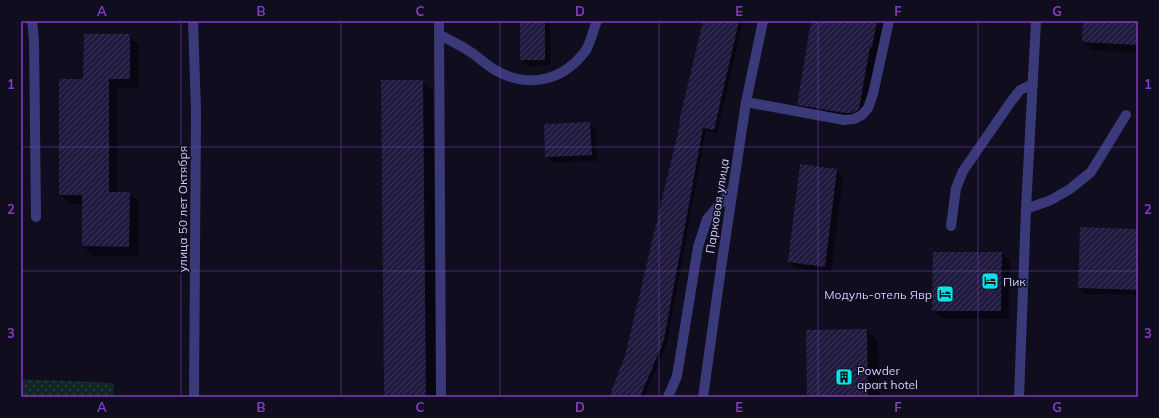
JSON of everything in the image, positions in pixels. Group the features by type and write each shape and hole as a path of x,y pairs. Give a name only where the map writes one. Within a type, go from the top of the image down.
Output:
{"street":[{"path":"32,21 34,40 36,217"},
{"name":"улица 50 лет Октября","path":"193,21 196,111 194,397"},
{"path":"439,21 441,397"},
{"path":"439,34 469,51 498,72 513,78 535,80 550,78 568,69 586,49 597,21"},
{"name":"Парковая улица","path":"703,397 746,102 763,21"},
{"path":"746,102 844,120 854,119 868,108 873,94 889,21"},
{"path":"1019,397 1026,209 1036,21"},
{"path":"952,226 956,188 963,171 1020,90 1033,84"},
{"path":"1026,209 1051,200 1070,189 1091,172 1126,115"},
{"path":"668,397 676,376 698,247 707,219 733,189"}],"green space":[{"path":"21,379 114,383 113,397 21,397"}],"building":[{"path":"520,21 545,21 545,60 520,60"},
{"path":"703,21 739,21 714,130 703,128 664,340 640,397 609,397 625,356"},
{"path":"811,21 877,21 872,47 870,47 859,109 852,113 797,105"},
{"path":"1083,21 1138,21 1138,45 1082,42"},
{"path":"84,34 130,34 130,79 109,79 109,192 130,192 129,247 82,246 82,195 59,195 59,79 83,79"},
{"path":"381,80 423,80 426,397 384,397"},
{"path":"590,122 592,155 545,157 544,124"},
{"path":"800,164 837,169 825,267 788,262"},
{"path":"1080,227 1138,229 1138,290 1078,288"},
{"path":"933,252 1002,252 1001,311 932,311"},
{"name":"Powder apart hotel","path":"867,329 868,397 807,397 806,330"}],"place":[{"name":"Пик","path":"990,281"},
{"name":"Модуль-отель Явр","path":"945,294"},
{"name":"Powder apart hotel","path":"844,377"}]}
